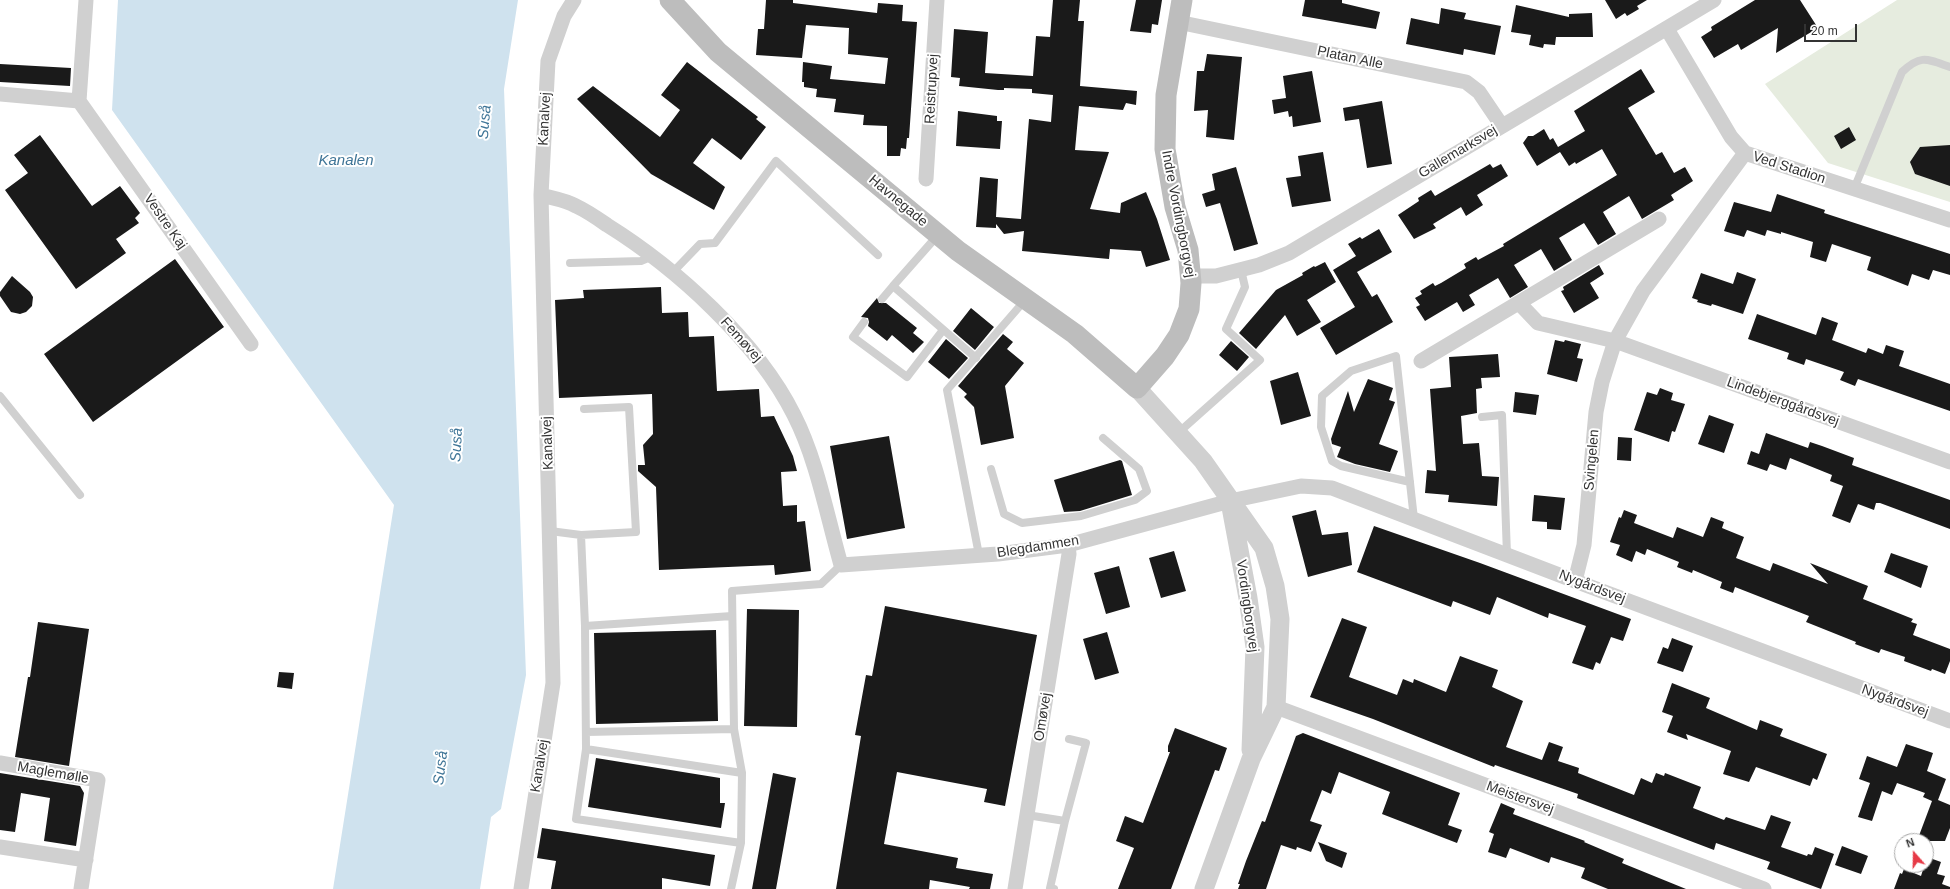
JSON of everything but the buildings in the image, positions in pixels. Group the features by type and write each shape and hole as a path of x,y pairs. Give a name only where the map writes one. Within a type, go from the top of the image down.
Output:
{"main road":[{"name":"Havnegade","path":"670,0 718,52 958,251 1074,334 1137,388"},
{"name":"Indre Vordingborgvej","path":"1137,388 1165,356 1179,335 1189,309 1191,276 1188,250 1175,207 1165,149 1166,95 1182,0"}],"street":[{"path":"0,94 79,101 86,0"},
{"name":"Kanalvej","path":"521,889 554,683 541,195 548,61 564,16 574,0"},
{"name":"Reistrupvej","path":"926,179 937,0"},
{"name":"Gallemarksvej","path":"1191,276 1216,276 1259,265 1289,253 1714,0"},
{"name":"Platan Alle","path":"1178,22 1466,82 1479,92 1502,126"},
{"name":"Ved Stadion","path":"1667,29 1731,138 1745,153 1950,220"},
{"name":"Vestre Kaj","path":"79,101 251,344"},
{"name":"Svingelen","path":"1575,581 1584,545 1596,412 1602,382 1615,341 1643,291 1745,153"},
{"name":"Femøvej","path":"541,195 575,205 636,243 673,272 734,330 762,363 794,415 814,466 841,565"},
{"path":"1421,361 1659,219"},
{"path":"1519,303 1538,323 1615,341"},
{"name":"Lindebjerggårdsvej","path":"1615,341 1950,462"},
{"name":"Vordingborgvej","path":"1137,388 1203,461 1264,548 1275,586 1280,618 1276,707 1251,759 1204,889"},
{"name":"Nygårdsvej","path":"1230,501 1301,486 1332,488 1575,581 1950,721"},
{"name":"Vordingborgvej","path":"1230,501 1248,598 1255,646 1251,759"},
{"name":"Blegdammen","path":"841,565 979,555 1068,545 1230,501"},
{"name":"Omøvej","path":"1014,889 1069,554 1068,545"},
{"name":"Meistersvej","path":"1276,707 1764,889"},
{"name":"Maglemølle","path":"0,764 98,780 81,889"},
{"path":"0,847 86,860"}],"lane":[{"path":"1854,189 1902,72 1913,62 1926,59 1950,67"},
{"path":"673,272 700,244 715,243 776,161 878,255"},
{"path":"882,299 938,234"},
{"path":"570,263 641,261 653,256"},
{"path":"1178,433 1260,360 1226,329 1245,287 1241,270"},
{"path":"893,286 976,358"},
{"path":"979,555 947,390 1026,299"},
{"path":"864,322 853,337 907,377 943,330"},
{"path":"1410,482 1341,466 1332,461 1321,427 1322,396 1351,371 1396,356 1401,403 1410,482 1414,519"},
{"path":"0,396 80,495"},
{"path":"550,531 581,535 636,532 629,407 584,409"},
{"path":"1482,417 1502,415 1507,555"},
{"path":"991,469 1004,514 1022,524 1081,516 1135,500 1147,491 1139,469 1103,438"},
{"path":"581,535 585,626 586,749 576,819 741,843"},
{"path":"731,889 741,843 742,773 734,729 732,591 821,584 841,565"},
{"path":"585,626 732,616"},
{"path":"586,732 734,729"},
{"path":"1054,889 1050,888 1065,821 1086,743 1070,740"},
{"path":"586,749 742,773"},
{"path":"1027,815 1065,821"}],"shaded area":[{"path":"1897,0 1950,0 1950,202 1828,163 1765,84"}],"water":[{"name":"Kanalen","path":"118,0 518,0 504,89 526,675 501,809 491,817 480,889 333,889 394,505 112,110"}],"water label":[{"name":"Suså","path":"485,122"},
{"name":"Suså","path":"457,445"},
{"name":"Suså","path":"441,768"}]}
